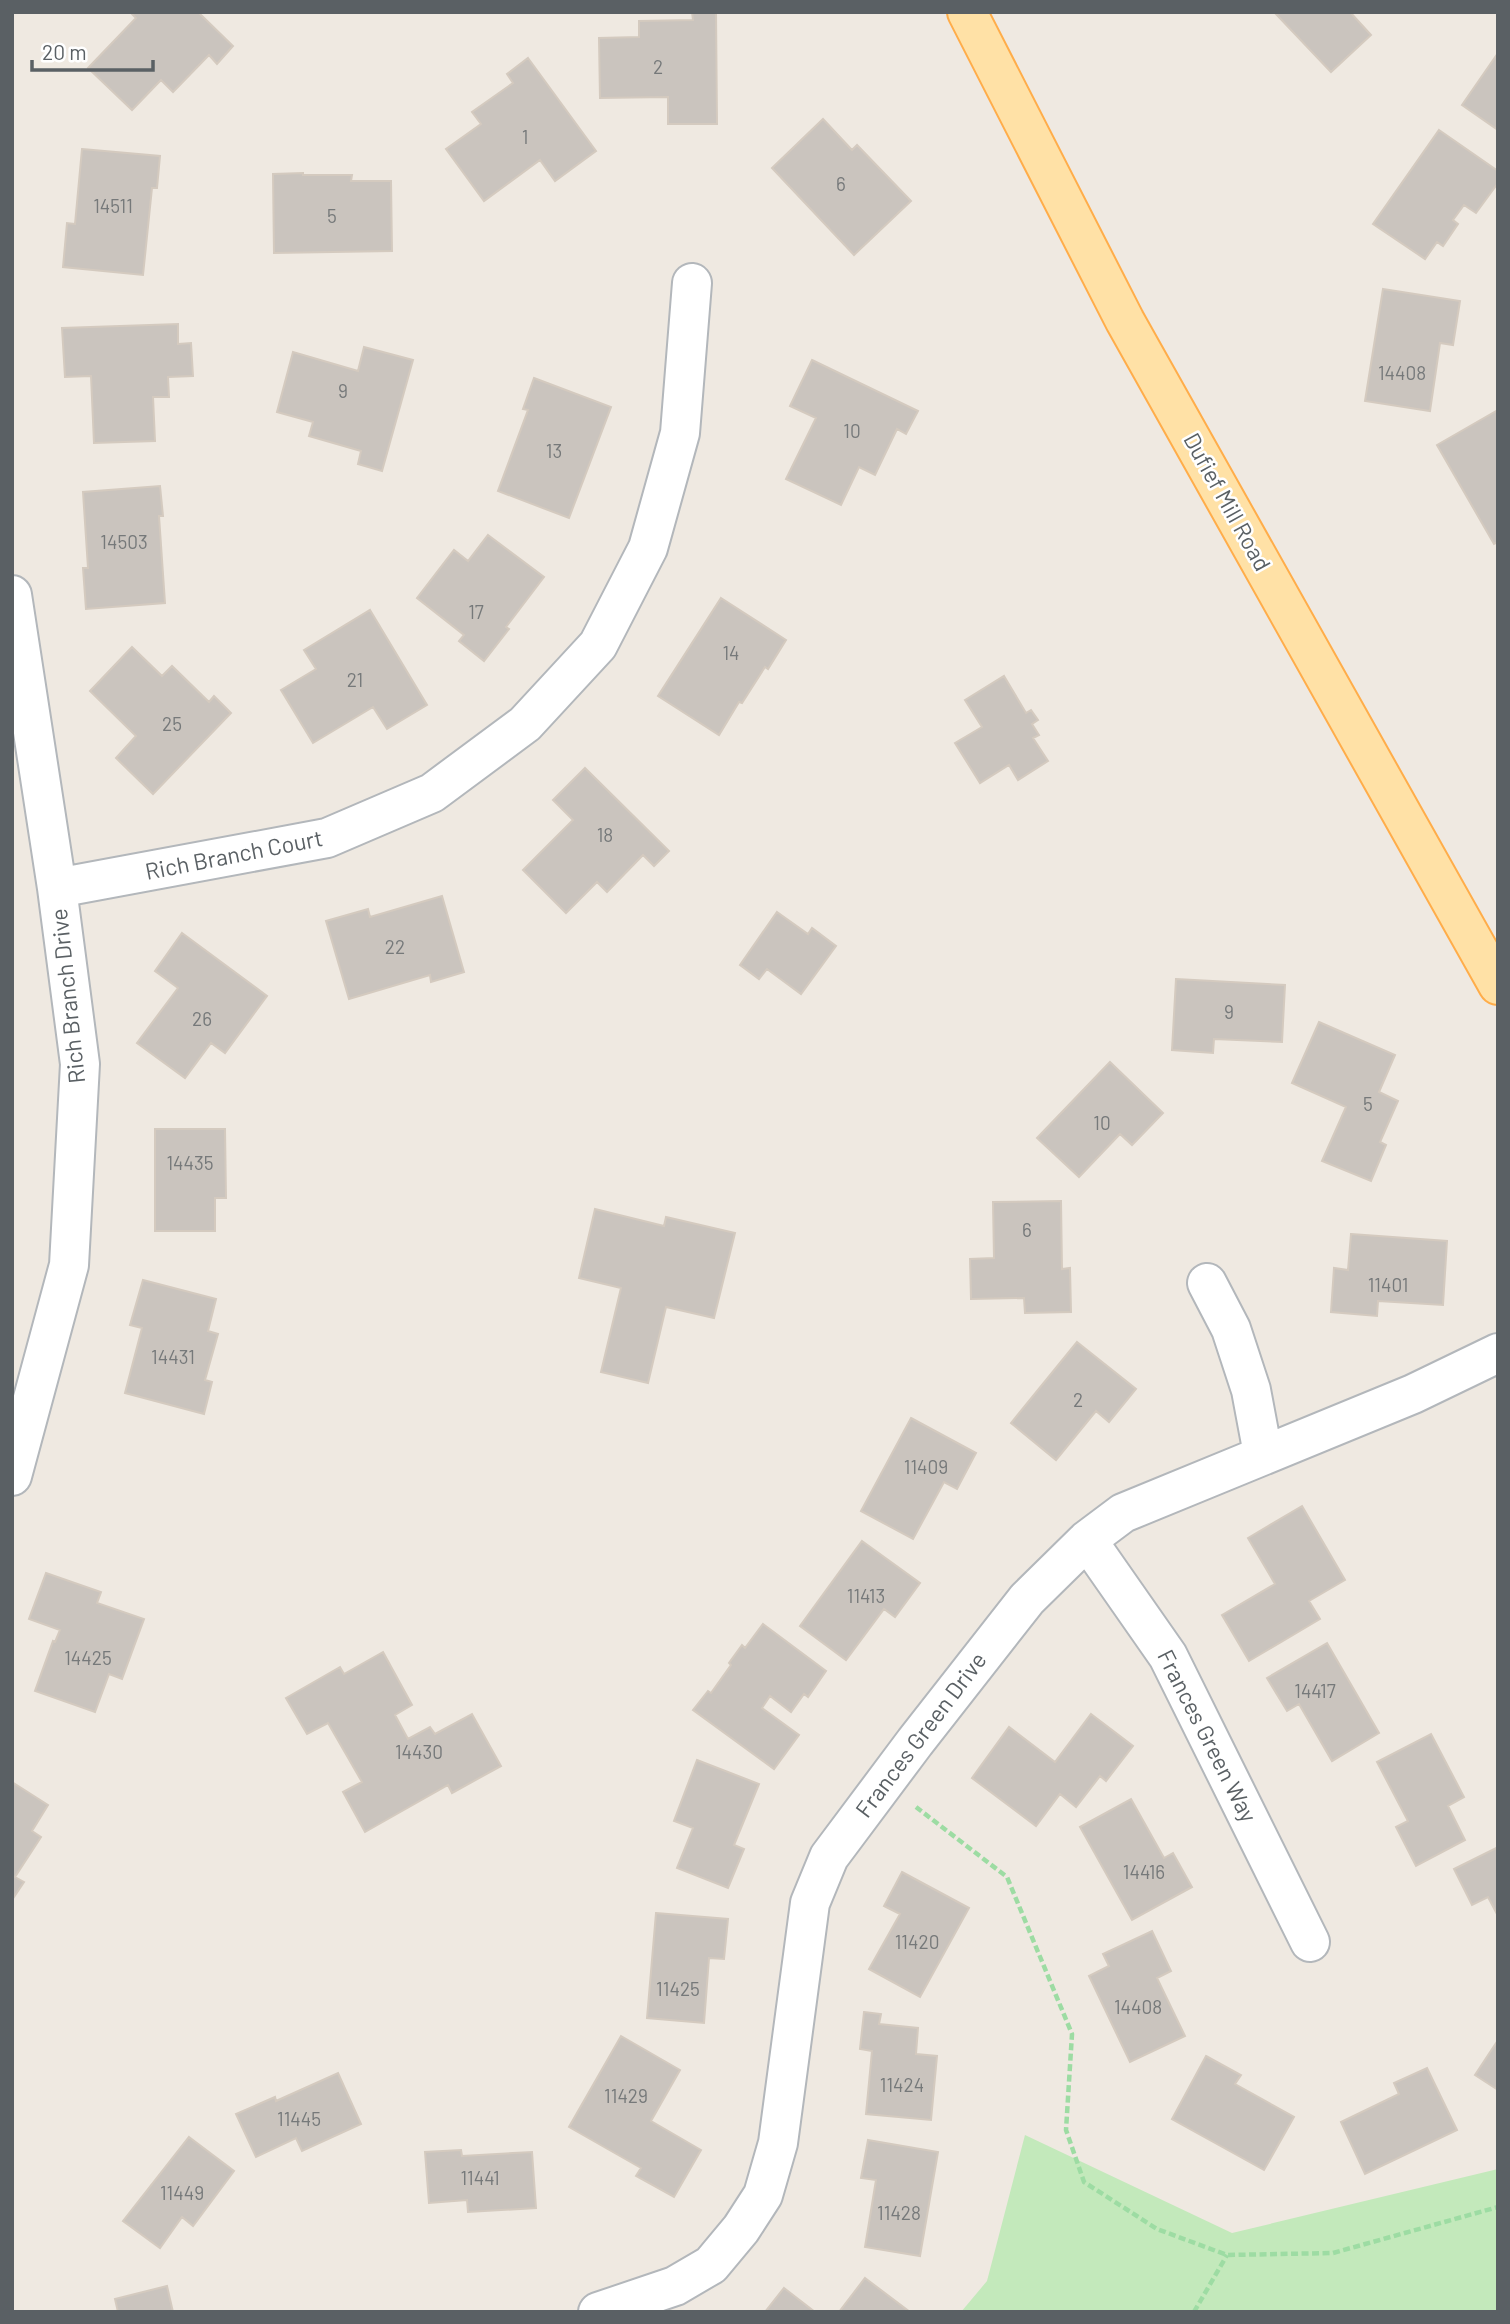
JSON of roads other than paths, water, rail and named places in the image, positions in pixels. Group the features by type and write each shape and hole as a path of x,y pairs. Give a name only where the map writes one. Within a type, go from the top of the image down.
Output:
{"main road":[{"name":"Dufief Mill Road","path":"967,12 1125,321 1498,985"}],"street":[{"name":"Rich Branch Court","path":"57,888 327,838 432,793 525,724 598,645 648,548 680,433 692,283"},
{"name":"Rich Branch Drive","path":"12,595 57,888 80,1065 69,1265 12,1476"},
{"path":"1207,1283 1231,1329 1251,1390 1263,1454"},
{"name":"Frances Green Drive","path":"598,2312 675,2286 710,2265 741,2229 763,2195 778,2143 810,1903 829,1857 1027,1599 1087,1540 1124,1513 1413,1394 1498,1353"},
{"name":"Frances Green Way","path":"1087,1540 1168,1656 1310,1942"}]}
